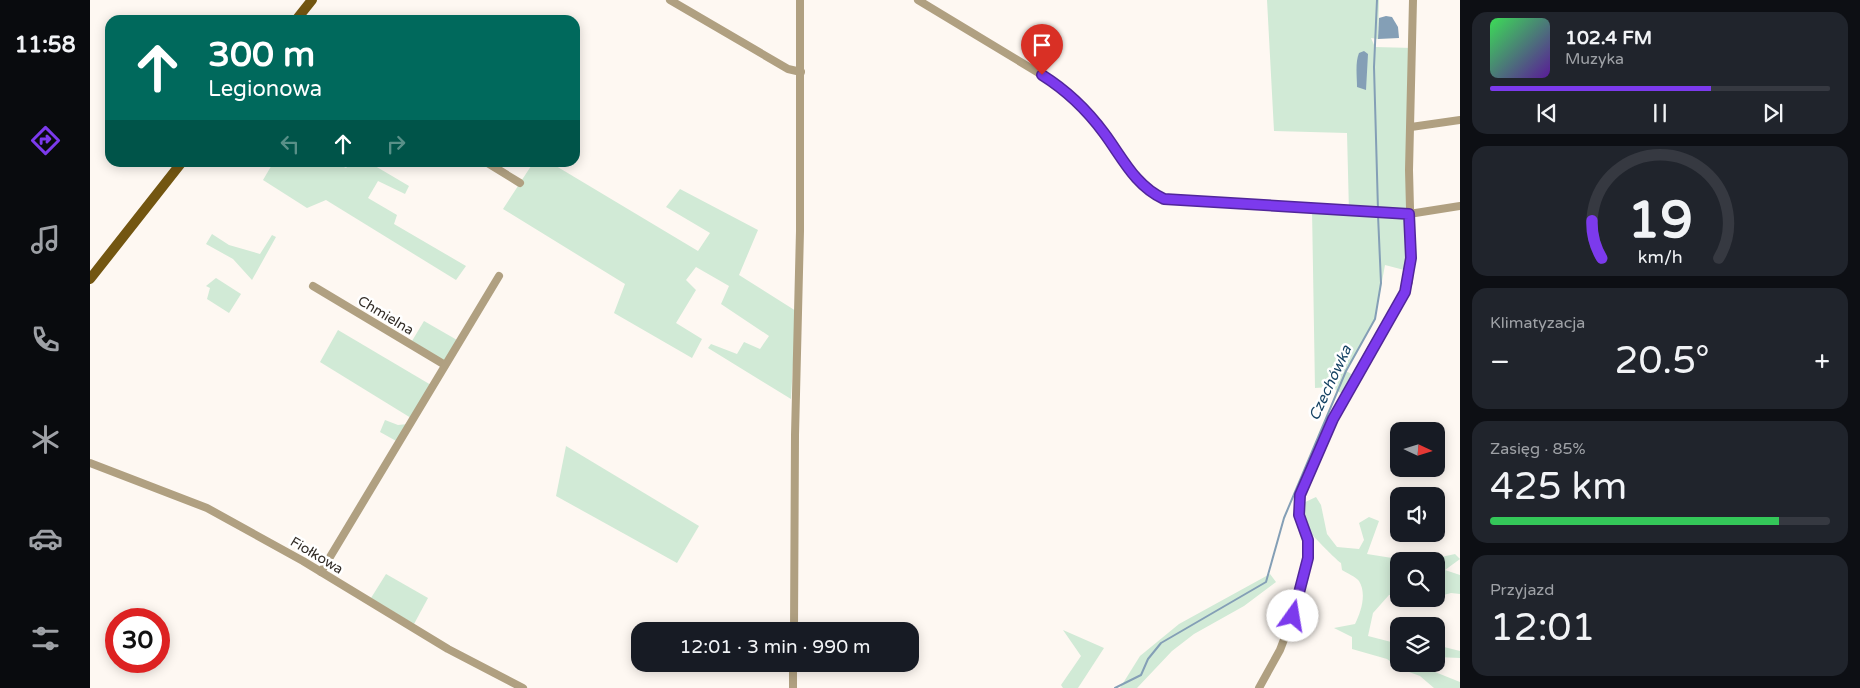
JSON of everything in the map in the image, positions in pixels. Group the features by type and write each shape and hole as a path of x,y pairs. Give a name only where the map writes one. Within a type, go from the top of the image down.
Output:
{"main road":[{"path":"300,15 312,0"},
{"path":"90,278 178,167"}],"street":[{"path":"670,0 788,69 801,72"},
{"path":"794,622 801,72 800,0"},
{"path":"918,0 1057,84 1090,116 1126,166 1143,185 1157,196 1174,201 1409,214 1460,206"},
{"path":"1259,688 1280,650 1293,616 1308,558 1308,540 1299,515 1300,495 1333,419 1397,307 1409,282 1414,0"},
{"path":"1411,127 1460,120"},
{"path":"494,167 520,183"},
{"path":"321,572 499,276"},
{"name":"Chmielna","path":"313,286 445,365"},
{"name":"Fiołkowa","path":"90,463 195,502 321,572 448,650 523,688"},
{"path":"793,672 793,688"}],"green space":[{"path":"1267,0 1379,0 1378,39 1371,38 1375,47 1413,48 1408,271 1385,265 1375,319 1346,371 1355,376 1344,395 1331,387 1315,388 1312,209 1349,212 1347,133 1274,131"},
{"path":"271,167 377,167 409,186 405,194 378,181 368,198 397,215 394,224 466,266 456,280 326,200 307,208 263,180"},
{"path":"530,167 558,167 698,251 710,233 666,207 680,189 758,230 739,275 796,311 791,399 708,348 711,344 737,354 744,342 760,349 769,336 721,304 729,286 696,267 686,280 696,290 676,323 702,339 692,358 614,313 625,284 503,209"},
{"path":"212,234 229,245 260,254 272,235 276,237 252,280 233,259 206,244"},
{"path":"216,278 241,294 229,313 207,299 210,288 206,286"},
{"path":"424,321 457,340 445,361 412,341"},
{"path":"338,330 431,385 411,418 320,362"},
{"path":"385,420 398,425 408,424 398,442 380,432"},
{"path":"566,446 699,526 677,563 556,496"},
{"path":"1316,497 1321,505 1327,534 1337,547 1359,549 1364,540 1359,523 1369,517 1379,521 1367,554 1390,558 1390,595 1373,613 1368,636 1390,642 1390,661 1352,649 1352,637 1334,628 1355,624 1361,609 1363,592 1359,581 1342,570 1341,563 1304,525 1301,504"},
{"path":"1455,554 1460,559 1445,570 1445,556"},
{"path":"1445,570 1460,575 1460,594 1445,595"},
{"path":"386,574 428,598 414,624 371,598"},
{"path":"1270,574 1276,582 1244,606 1194,634 1172,651 1137,688 1120,688 1140,656 1179,624"},
{"path":"1063,630 1104,648 1078,688 1063,688 1061,685 1081,656"},
{"path":"1445,647 1460,651 1460,658 1445,657"},
{"path":"1409,672 1435,672 1460,682 1460,688 1434,688 1420,676"}],"water":[{"path":"1392,17 1398,27 1399,38 1378,39 1379,18"},
{"path":"1364,51 1368,54 1366,90 1357,87 1358,57 1359,53"}],"waterway":[{"name":"Czechówka","path":"1377,0 1374,67 1378,210"},
{"name":"Czechówka","path":"1115,688 1141,675 1148,659 1161,643 1266,582 1284,518 1346,371 1375,319 1381,283 1378,215"}],"route":[{"path":"1042,75 1057,84 1077,102 1104,133 1126,166 1143,185 1164,199 1349,212 1409,214 1411,258 1409,282 1397,307 1372,347 1333,419 1300,495 1299,515 1308,540 1308,558 1293,616"}]}
